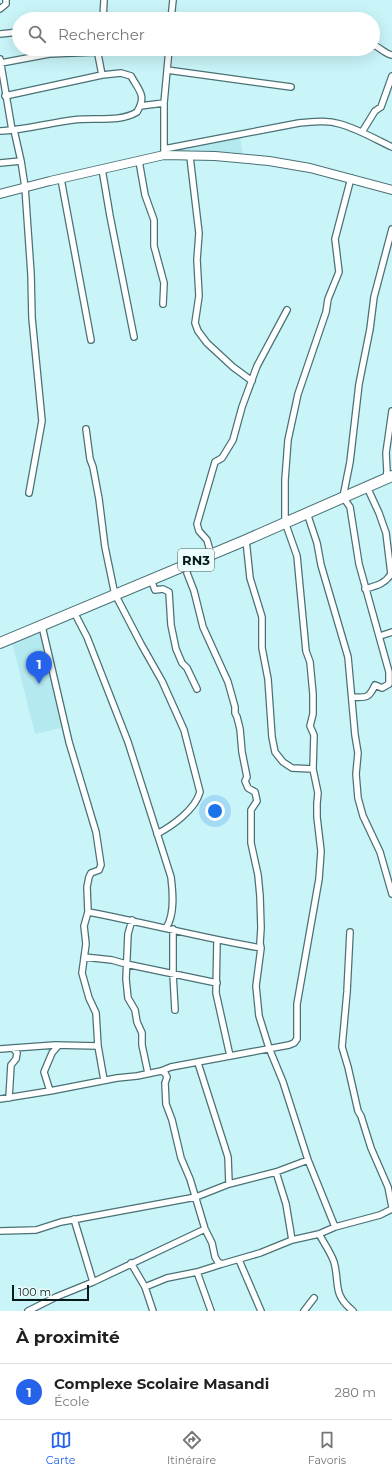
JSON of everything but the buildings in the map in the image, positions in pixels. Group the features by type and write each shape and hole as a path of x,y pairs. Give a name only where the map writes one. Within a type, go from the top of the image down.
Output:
{"highway":[{"name":"RN3","path":"0,644 114,594 178,568 188,568 211,554 307,513 346,493 367,487 389,475"}],"street":[{"path":"0,9 6,4 6,0"},
{"path":"103,12 104,0"},
{"path":"172,12 173,0"},
{"path":"0,34 12,33"},
{"path":"380,48 388,54 392,55"},
{"path":"29,493 42,421 32,318 31,274 21,160 5,96 0,61 35,56"},
{"path":"98,56 102,75"},
{"path":"164,152 164,103 168,56"},
{"path":"167,70 291,87"},
{"path":"0,131 74,120 124,117 137,112 143,101 142,96 131,76 121,73 102,75 5,96"},
{"path":"362,132 375,111 381,107 392,76"},
{"path":"140,106 164,103"},
{"path":"0,194 24,187 139,161 164,152 306,122 319,121 339,124 362,132 392,147"},
{"path":"164,152 190,156 215,156 269,161 310,168 392,190"},
{"path":"190,156 199,233 197,260 199,296 194,324 206,343 233,367 252,381"},
{"path":"0,163 21,160"},
{"path":"139,161 145,195 154,220 154,246 164,283 163,304"},
{"path":"102,169 134,337"},
{"path":"0,1099 50,1092 104,1080 162,1071 171,1067 291,1044 297,1039 297,1004 319,879 321,851 316,803 318,793 313,769 314,735 310,726 313,714 310,662 306,651 297,556 285,522 285,480 288,440 298,394 326,312 328,299 339,272 335,239 351,178"},
{"path":"61,179 90,340"},
{"path":"352,696 368,697 375,685 382,688 389,684 389,672 386,667 380,636 365,589 359,564 350,507 346,493 358,384 370,329 374,297 392,229"},
{"path":"211,554 207,540 199,531 197,524 215,462 222,458 233,440 257,366 287,310"},
{"path":"389,475 386,453 392,411"},
{"path":"86,429 114,594 162,681 184,730 200,792 194,804 179,819 170,827 157,834"},
{"path":"365,589 387,581 391,574 386,533 367,487"},
{"path":"307,513 317,543 321,565 348,657 358,753 356,774 358,798 363,816 380,852 392,894"},
{"path":"246,540 250,578 262,617 262,648 268,679 272,737 275,752 283,762 292,768 313,769"},
{"path":"188,568 203,627 228,682 235,707 235,713 238,717 242,752 247,777 245,782 248,788 255,792 257,801 251,810 251,843 258,875 260,896 261,948 256,994 259,1016 269,1048 283,1082 308,1160 335,1227"},
{"path":"151,580 155,590 163,588 169,592 171,625 176,649 197,689"},
{"path":"74,612 87,637 128,742 171,878 171,921 166,928"},
{"path":"42,626 69,742 96,832 101,865 100,870 91,873 87,887 88,912 84,926 86,944 82,973 89,998 96,1013 98,1046 104,1080"},
{"path":"380,636 392,632"},
{"path":"88,912 173,929 217,941 261,948"},
{"path":"132,920 128,934 126,979 128,998 135,1010 137,1022 142,1033 142,1044 148,1073"},
{"path":"173,929 175,1010"},
{"path":"145,1287 167,1278 197,1272 239,1260 292,1240 319,1234 335,1227 380,1215 392,1208 388,1187 371,1148 358,1111 342,1047 350,932"},
{"path":"217,941 216,993 230,1056"},
{"path":"84,957 112,960 217,983"},
{"path":"0,1049 55,1045 98,1046"},
{"path":"50,1092 44,1072 52,1053 58,1046"},
{"path":"9,1098 11,1065 16,1059 14,1048"},
{"path":"198,1063 228,1157 229,1184"},
{"path":"162,1071 167,1075 165,1083 166,1104 172,1120 178,1145 196,1197 205,1229 212,1243 215,1257 218,1262 222,1264"},
{"path":"0,1231 36,1230 74,1219 196,1197 229,1184 276,1172 308,1160"},
{"path":"276,1172 286,1204 292,1240"},
{"path":"74,1219 93,1282"},
{"path":"28,1311 205,1229"},
{"path":"319,1234 334,1262 337,1288 345,1305 353,1311"},
{"path":"239,1260 261,1311"},
{"path":"131,1263 145,1287 153,1311"},
{"path":"197,1272 211,1311"},
{"path":"304,1311 314,1298"}],"shaded area":[{"path":"240,136 243,157 164,152"},
{"path":"42,630 65,727 35,734 12,642"}],"place":[{"name":"Complexe Scolaire Masandi","path":"39,684"}]}
